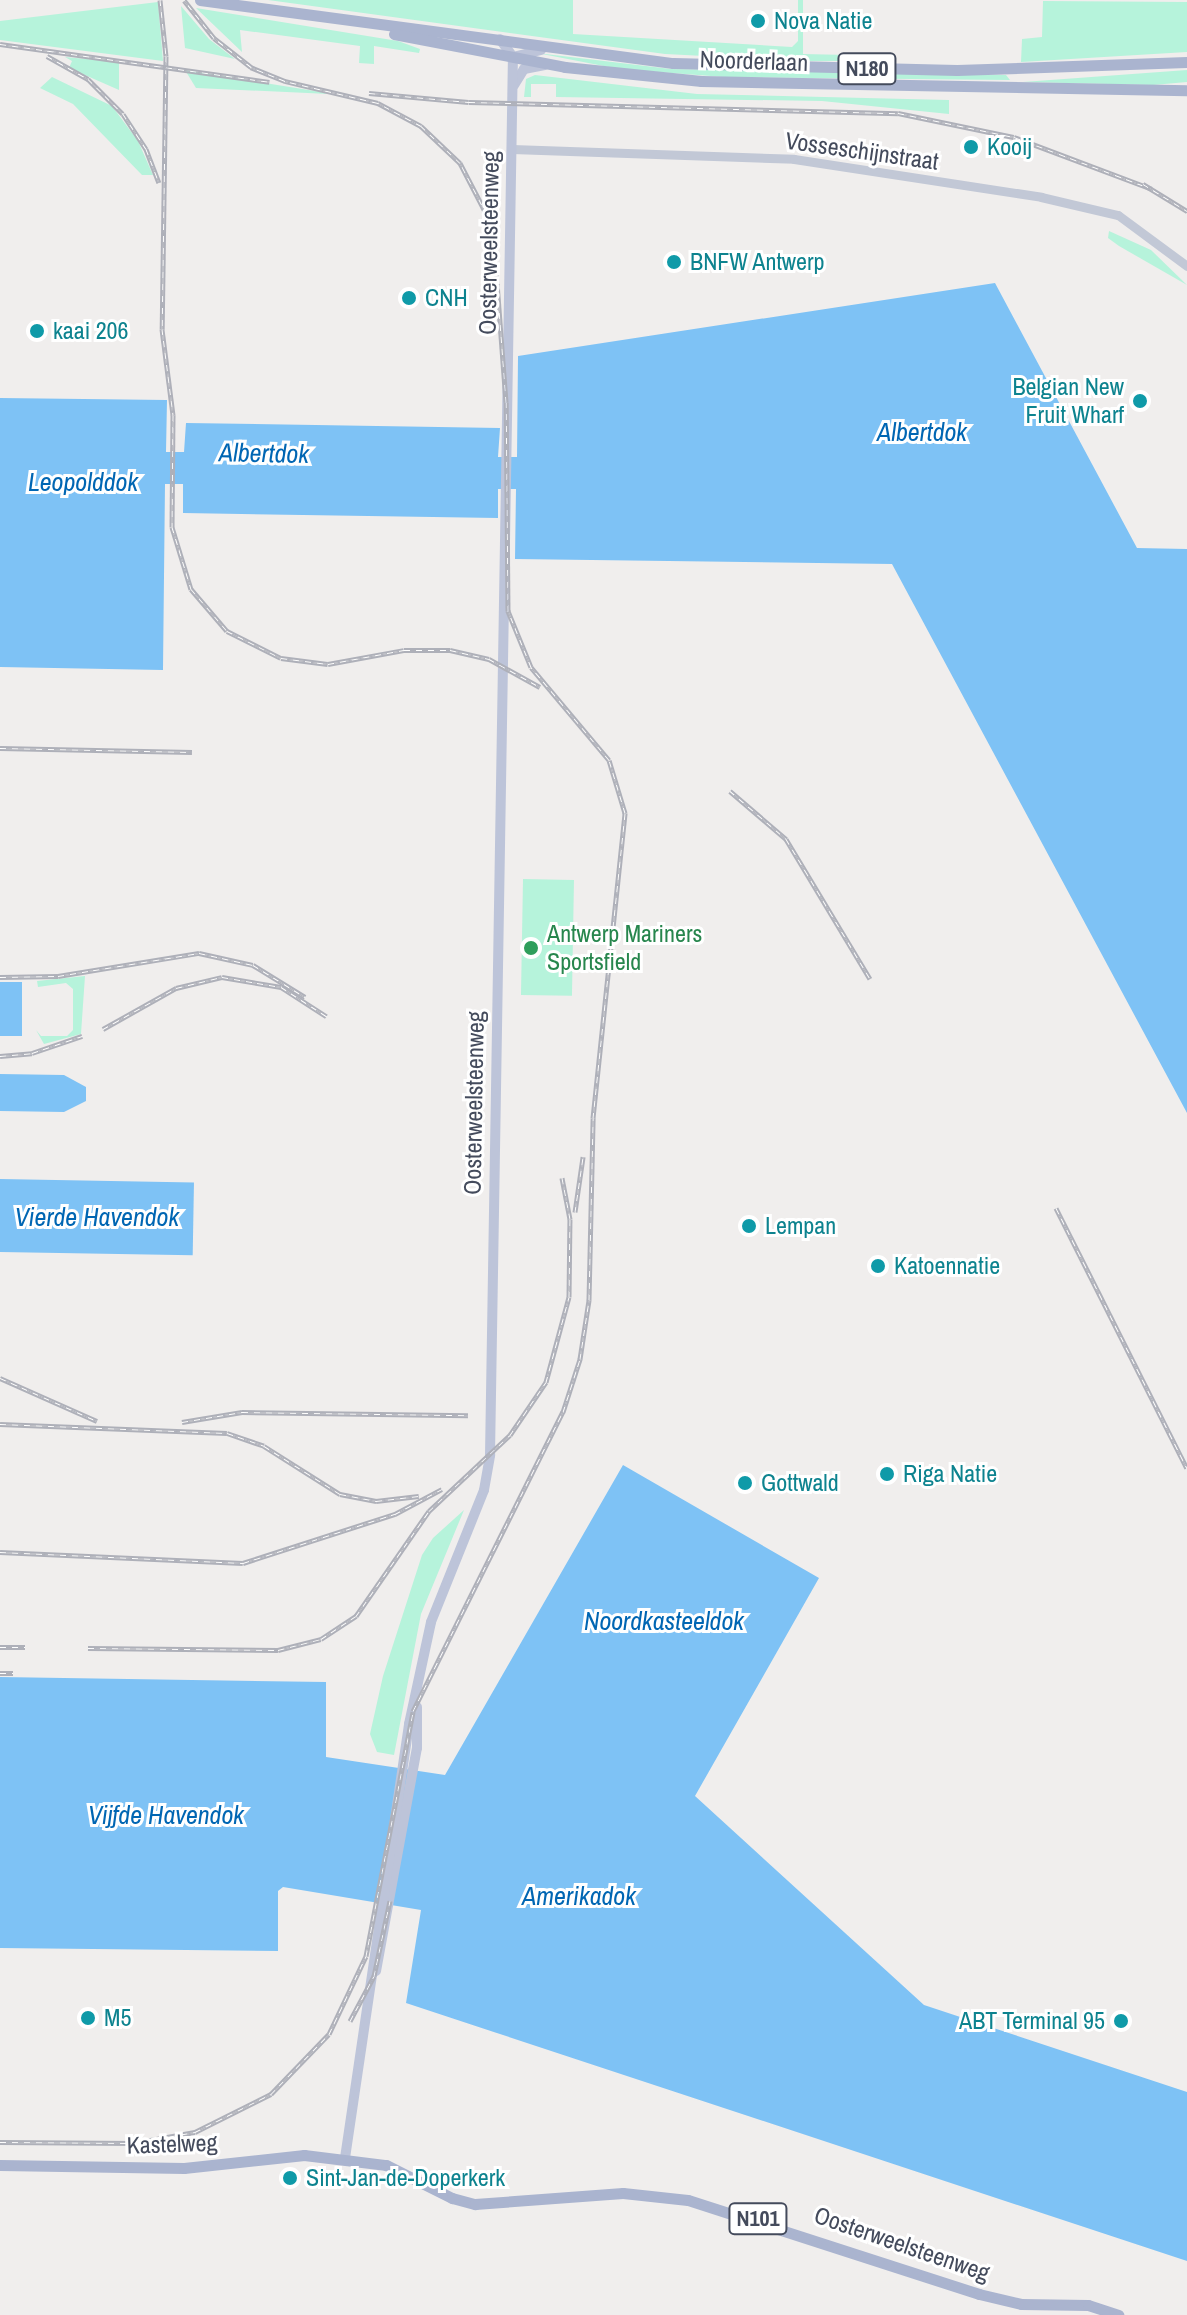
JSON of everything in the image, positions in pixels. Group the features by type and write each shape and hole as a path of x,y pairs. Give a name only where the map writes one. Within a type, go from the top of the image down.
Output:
{"main road":[{"name":"Noorderlaan","path":"202,0 343,22 565,67 701,81 1187,90"},
{"name":"Noorderlaan","path":"343,22 498,38 580,53"},
{"path":"498,38 508,45 513,57"},
{"name":"Noorderlaan","path":"513,57 533,49 738,66 1015,70 1187,62"},
{"name":"Oosterweelsteenweg","path":"513,57 490,1455 484,1490 428,1633 345,2158 400,2169 452,2198 475,2204 623,2193 715,2205 1021,2304 1088,2305 1118,2315"},
{"path":"513,87 527,68 565,67"},
{"path":"1015,70 1015,88"},
{"name":"Kastelweg","path":"0,2165 158,2169 290,2156 345,2158"}],"street":[{"name":"Vosseschijnstraat","path":"512,149 794,159 1041,197 1113,213 1147,232 1187,266"}],"green space":[{"path":"268,0 573,0 573,34 792,47 798,41 798,0 803,0 803,54 894,56 889,61 801,61 665,54"},
{"path":"1043,1 1187,2 1187,52 1021,62 1022,39 1042,37"},
{"path":"158,2 163,61 0,40 0,21"},
{"path":"181,6 209,39 235,59 185,48"},
{"path":"196,8 398,41 420,49 419,53 374,46 374,64 359,63 360,46 240,30 242,52"},
{"path":"537,53 671,69 1006,75 1010,80 724,77 619,69"},
{"path":"65,57 119,62 119,90 69,68 72,61"},
{"path":"185,70 321,92 329,94 196,88"},
{"path":"1187,70 1187,82 1153,85 1023,82"},
{"path":"535,75 697,94 949,100 949,114 822,101 556,97 556,84 531,84 531,97 524,97 526,79"},
{"path":"52,77 112,106 138,141 153,175 142,175 73,104 40,88"},
{"path":"1109,231 1151,250 1187,285 1119,246 1108,238"},
{"path":"523,879 574,880 572,996 521,995"},
{"path":"85,976 81,1034 44,1044 36,1030 41,1036 67,1036 73,1030 73,989 66,983 38,987 37,981"},
{"path":"464,1510 421,1614 394,1755 377,1752 370,1734 383,1676 422,1555 433,1538"}],"water":[{"name":"Albertdok","path":"995,283 1137,548 1187,549 1187,1113 892,564 515,559 516,489 498,489 498,518 183,513 183,484 165,484 163,670 0,667 0,398 167,400 166,452 184,452 186,423 500,428 498,457 517,457 518,356"},
{"path":"0,982 22,982 22,1036 0,1036"},
{"path":"0,1074 64,1075 86,1087 86,1101 64,1112 0,1111"},
{"name":"Vierde Havendok","path":"0,1179 194,1182 193,1255 0,1252"},
{"path":"623,1465 819,1578 695,1796 924,2005 1187,2092 1187,2261 406,2003 421,1910 283,1887 278,1891 278,1951 0,1948 0,1677 326,1682 326,1757 445,1775"}],"railway":[{"path":"160,0 166,56 162,329 173,415 172,527 191,589 227,631 281,658 328,664 404,650 450,650 489,659 540,687"},
{"path":"0,2142 134,2143 195,2132 271,2094 329,2034 366,1956 413,1711 563,1412 580,1359 589,1300 593,1118 625,813 609,760 531,667 508,611 506,402 495,254 487,215 460,163 421,126 378,103 285,81 251,67 214,38 184,0"},
{"path":"0,44 269,82"},
{"path":"47,56 88,79 123,114 146,149 159,183"},
{"path":"369,93 469,102 898,113 1014,137 1152,189"},
{"path":"1143,184 1187,211"},
{"path":"0,748 192,752"},
{"path":"730,791 786,839 870,979"},
{"path":"0,977 58,976 199,953 253,965 305,997"},
{"path":"103,1029 176,988 222,977 281,987 326,1016"},
{"path":"0,1056 32,1053 82,1036"},
{"path":"575,1212 583,1157"},
{"path":"88,1648 278,1650 321,1639 356,1616 429,1511 510,1435 546,1382 569,1297 570,1219 562,1178"},
{"path":"1056,1208 1187,1468"},
{"path":"0,1378 97,1421"},
{"path":"182,1422 242,1412 468,1415"},
{"path":"0,1424 227,1433 264,1446 340,1494 376,1501 419,1496"},
{"path":"0,1552 243,1563 395,1514 442,1489"},
{"path":"0,1647 25,1647"},
{"path":"0,1673 13,1673"},
{"path":"350,2021 374,1976 390,1901"}],"place":[{"name":"Nova Natie","path":"758,21"},
{"name":"Kooij","path":"971,147"},
{"name":"BNFW Antwerp","path":"674,262"},
{"name":"CNH","path":"409,298"},
{"name":"kaai 206","path":"37,331"},
{"name":"Belgian New Fruit Wharf","path":"1140,401"},
{"name":"Antwerp Mariners Sportsfield","path":"531,948"},
{"name":"Lempan","path":"749,1226"},
{"name":"Katoennatie","path":"878,1266"},
{"name":"Riga Natie","path":"887,1474"},
{"name":"Gottwald","path":"745,1483"},
{"name":"M5","path":"88,2018"},
{"name":"ABT Terminal 95","path":"1121,2021"},
{"name":"Sint-Jan-de-Doperkerk","path":"290,2178"}],"water label":[{"name":"Leopolddok","path":"83,482"},
{"name":"Noordkasteeldok","path":"664,1621"},
{"name":"Vijfde Havendok","path":"166,1815"},
{"name":"Amerikadok","path":"579,1896"}]}
